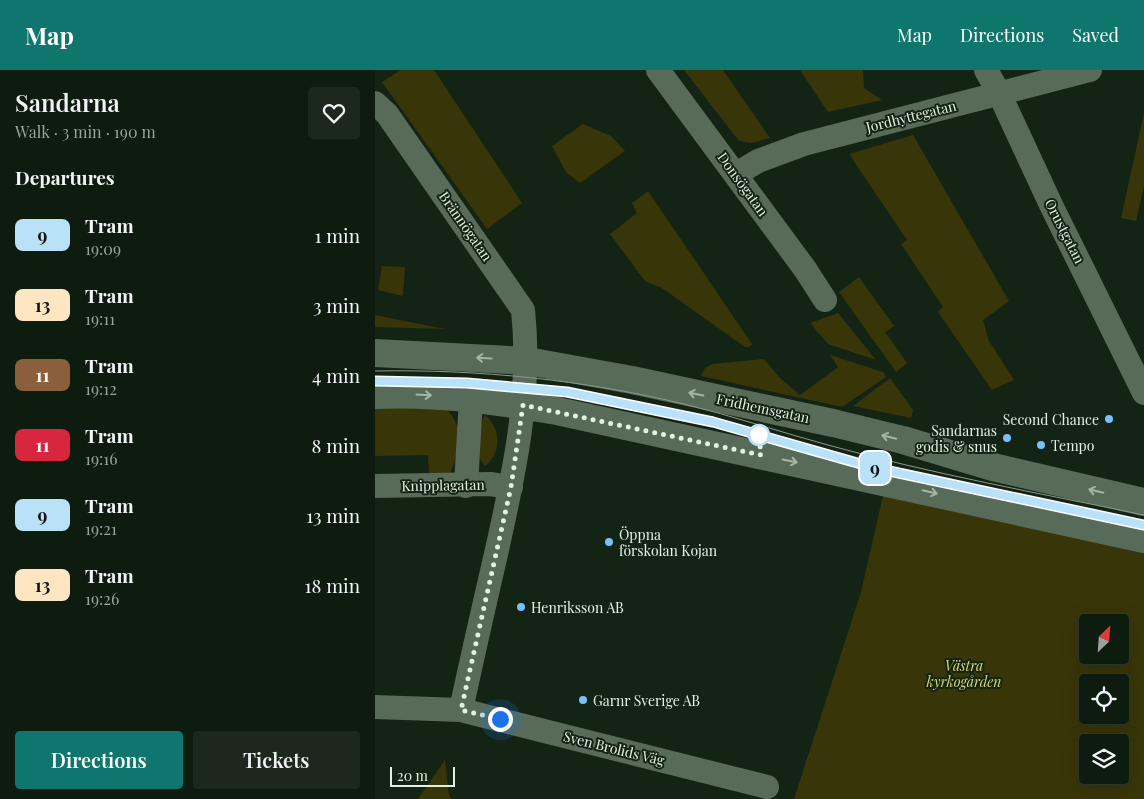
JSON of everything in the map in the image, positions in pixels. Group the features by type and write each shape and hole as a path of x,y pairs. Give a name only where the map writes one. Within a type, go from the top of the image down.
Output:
{"street":[{"name":"Donsögatan","path":"658,70 736,174 825,300"},
{"name":"Orustgatan","path":"986,70 999,93 1052,207 1144,393"},
{"name":"Jordhyttegatan","path":"736,174 758,161 804,144 1090,70"},
{"name":"Brännögatan","path":"375,103 387,114 521,306 527,336 527,362 523,405 511,487 461,710"},
{"name":"Fridhemsgatan","path":"375,353 527,362 632,380 833,423 903,440 993,467 1144,502"},
{"path":"375,396 418,394 471,398 523,405 604,421 1144,540"},
{"path":"466,486 471,398"},
{"name":"Knipplagatan","path":"375,486 466,486 490,484 511,487"},
{"name":"Sven Brolids Väg","path":"375,707 461,710 767,787"}],"green space":[{"path":"401,70 434,70 522,203 487,229 382,82"},
{"path":"684,70 723,70 770,138 752,143 739,141"},
{"path":"800,70 863,70 864,88 882,100 828,112"},
{"path":"1144,113 1144,186 1136,221 1121,218"},
{"path":"583,124 611,136 625,151 580,183 566,172 552,146"},
{"path":"913,135 1009,301 983,320 989,341 1014,380 992,390 938,312 943,307 901,244 907,240 849,154"},
{"path":"648,191 752,344 749,347 745,347 662,288 645,281 610,234 637,213 632,203"},
{"path":"382,266 405,267 403,296 378,290"},
{"path":"859,277 894,326 885,332 907,363 896,372 839,292"},
{"path":"838,313 876,360 828,344 810,323"},
{"path":"375,315 445,329 375,327"},
{"path":"830,355 883,372 886,377 842,407 701,376 705,368 712,364 764,359 780,378 800,395 838,367"},
{"path":"890,378 913,410 911,418 853,406"},
{"path":"375,405 446,409 453,417 459,434 458,452 448,479 429,475 428,455 375,456"},
{"path":"485,415 497,433 497,448 491,461 485,466 479,456 478,441 480,427"},
{"name":"Västra kyrkogården","path":"884,491 1144,548 1144,799 794,799 861,592"},
{"path":"445,760 449,796 452,799 418,799"}],"tram line":[{"path":"375,371 492,374 608,388 684,404 906,465 1144,515"},
{"path":"375,381 467,383 567,392 713,422 875,468 1144,525"},
{"name":"9","path":"375,381 467,383 567,392 713,422 875,468 1144,525"}],"place":[{"name":"Second Chance","path":"1109,419"},
{"name":"Sandarnas godis & snus","path":"1007,438"},
{"name":"Tempo","path":"1041,445"},
{"name":"Öppna förskolan Kojan","path":"609,542"},
{"name":"Henriksson AB","path":"521,607"},
{"name":"Garnr Sverige AB","path":"583,700"}],"route":[{"path":"500,719 461,710 511,487 523,405 761,455 759,435"}]}
